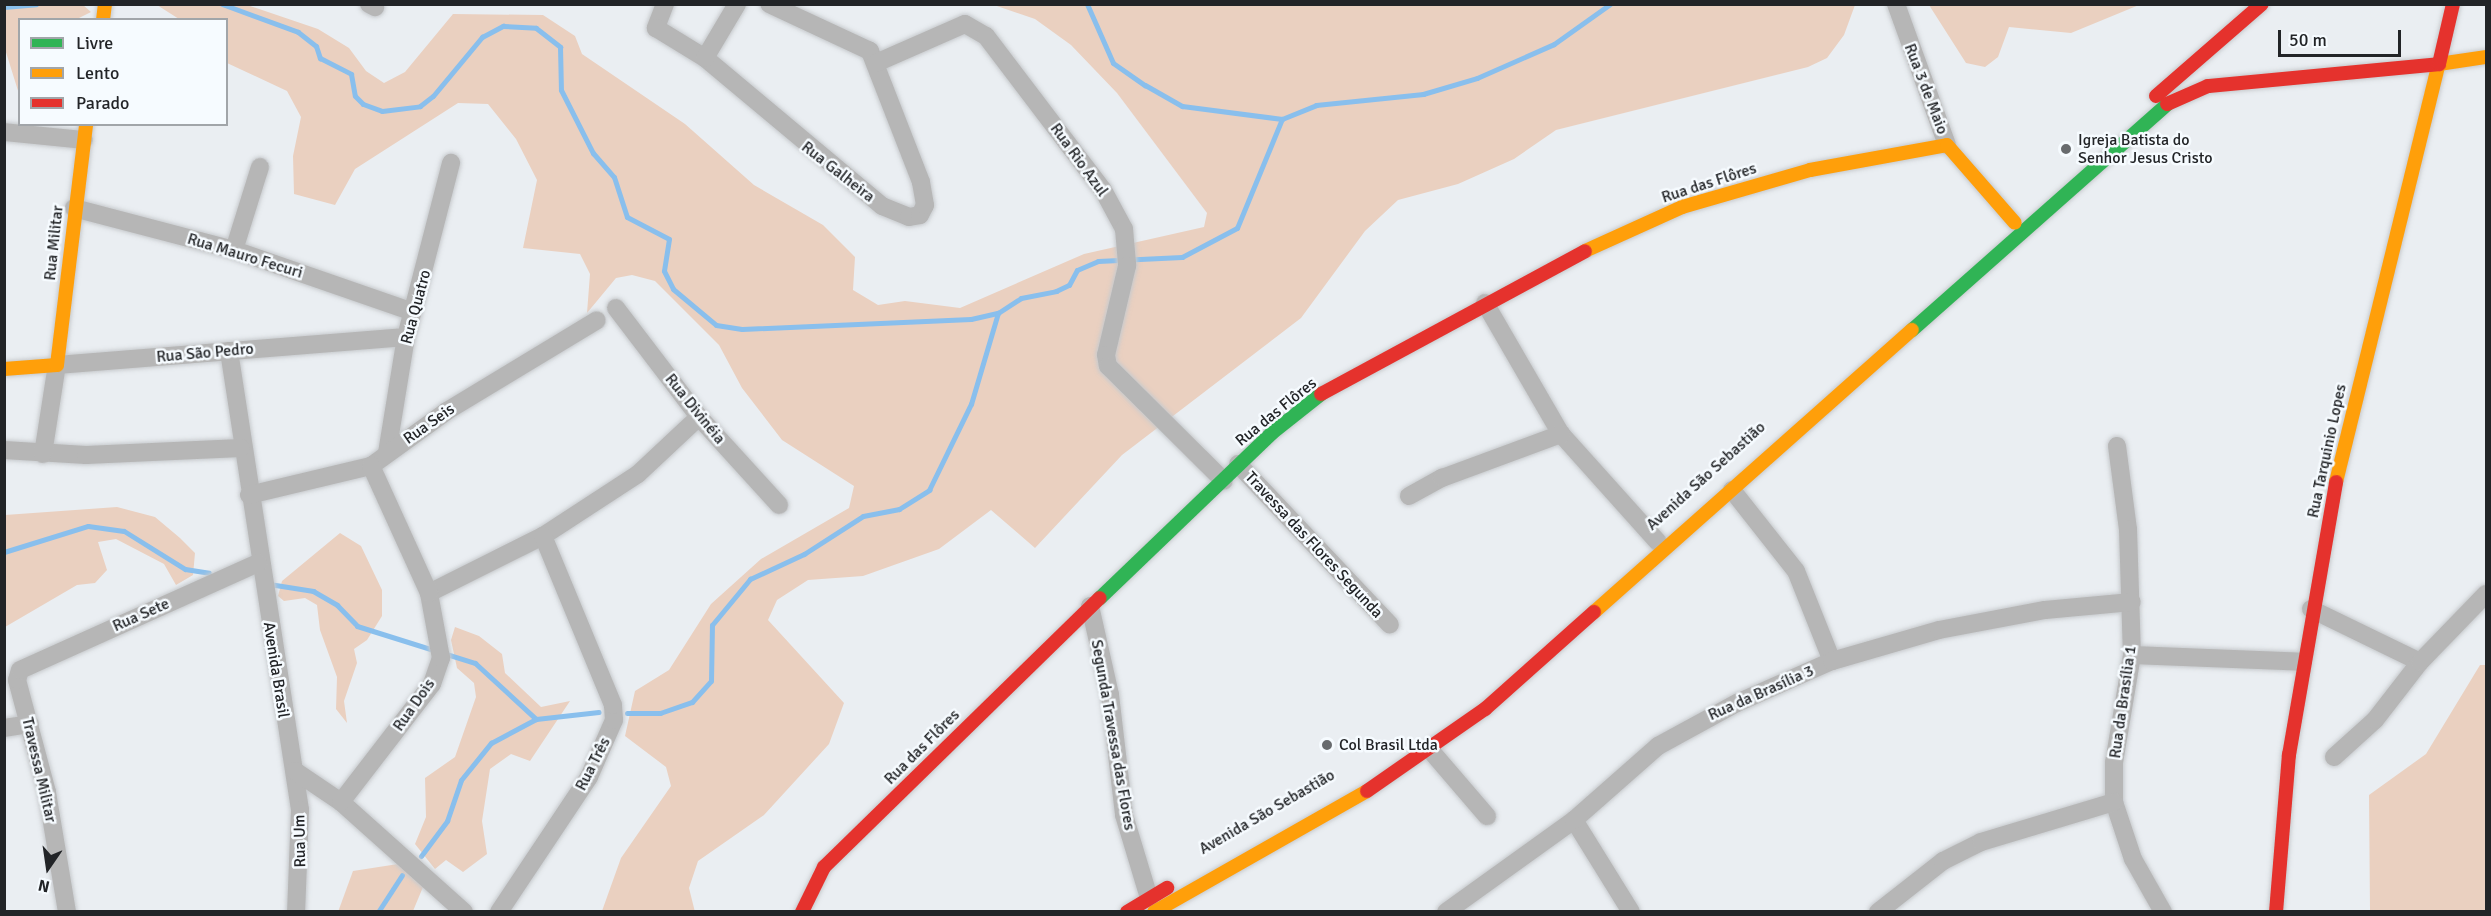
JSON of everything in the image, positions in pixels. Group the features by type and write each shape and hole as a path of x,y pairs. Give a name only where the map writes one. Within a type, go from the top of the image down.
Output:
{"main road":[{"name":"Avenida São Sebastião","path":"1152,905 1427,737 1658,542 2262,4"},
{"name":"Rua Tarquinio Lopes","path":"2276,912 2282,812 2303,662 2341,451 2453,4"},
{"path":"2236,28 2230,63 2253,81 2439,64 2487,57"},
{"name":"Avenida São Sebastião","path":"1126,912 1152,905 1431,751 1599,612 1732,490 2174,98 2202,87 2253,81"},
{"name":"Rua Militar","path":"57,365 74,208 85,132"},
{"name":"Rua 3 de Maio","path":"1947,145 2015,223"},
{"name":"Rua das Flôres","path":"802,912 824,867 1090,606 1224,481 1238,464 1311,400 1485,303 1611,237 1682,207 1810,170 1947,145"},
{"name":"Rua São Pedro","path":"4,369 57,365"}],"street":[{"name":"Rua Galheira","path":"665,4 656,28 705,58 882,206 915,217 925,205 921,182 876,63"},
{"path":"705,58 737,4"},
{"path":"769,4 853,39 876,63"},
{"name":"Rua 3 de Maio","path":"1896,4 1947,145"},
{"name":"Rua Rio Azul","path":"876,63 958,26 977,27 1103,190 1124,229 1127,258 1106,355 1108,366 1224,481"},
{"path":"4,132 85,132"},
{"name":"Rua Quatro","path":"387,453 406,337 451,163"},
{"path":"234,250 260,167"},
{"name":"Rua Mauro Fecuri","path":"74,208 234,250 413,312"},
{"path":"1485,303 1561,434 1658,542"},
{"name":"Rua Divinéia","path":"616,308 699,417 778,505"},
{"name":"Rua Seis","path":"249,495 371,466 387,453 597,320"},
{"name":"Rua São Pedro","path":"57,365 406,337"},
{"name":"Avenida Brasil","path":"229,351 258,563 295,771"},
{"path":"43,454 57,365"},
{"path":"371,466 429,593 543,536 638,474 699,417"},
{"path":"1409,496 1442,478 1561,434"},
{"name":"Rua da Brasília 1","path":"2117,446 2132,602 2133,655 2114,763 2114,802 2133,859 2163,912"},
{"path":"4,450 43,454 241,448"},
{"name":"Travessa das Flores Segunda","path":"1238,464 1390,625"},
{"path":"1732,490 1796,571 1832,661"},
{"name":"Rua Três","path":"499,912 589,777 614,720 613,705 543,536"},
{"name":"Rua Sete","path":"23,667 258,563"},
{"name":"Rua Dois","path":"340,802 432,684 441,658 440,638 429,593"},
{"path":"2334,757 2375,720 2420,662 2487,594"},
{"name":"Rua da Brasília 3","path":"1446,912 1574,820 1612,781 1696,722 1832,661 1992,618 2132,602"},
{"name":"Segunda Travessa das Flores","path":"1090,606 1110,695 1124,815 1152,905"},
{"path":"2311,609 2420,662"},
{"path":"2133,655 2303,662"},
{"name":"Travessa Militar","path":"23,667 17,680 30,724 67,912"},
{"path":"4,728 30,724"},
{"path":"1431,751 1487,816"},
{"path":"295,771 340,802 464,912"},
{"name":"Rua Um","path":"295,771 301,869 296,912"},
{"path":"1878,912 1943,861 1981,842 2114,802"},
{"path":"1574,820 1631,912"}],"shaded area":[{"path":"4,5 83,5 91,12 79,18 18,18 18,91 5,49"},
{"path":"157,5 247,5 318,29 349,48 366,71 384,83 405,72 453,14 543,15 575,36 582,54 685,124 754,185 823,225 855,257 853,290 878,305 905,301 960,308 1084,254 1204,227 1207,213 1117,93 1071,45 1035,19 994,5 1855,5 1844,35 1827,58 1808,67 1556,130 1514,159 1458,184 1398,200 1365,231 1301,318 1122,455 1035,548 991,510 939,549 863,576 808,580 777,600 768,620 844,703 829,744 764,815 698,861 689,888 695,912 602,911 621,858 671,786 666,767 625,736 635,691 669,670 711,604 761,559 849,508 854,486 782,440 742,388 719,345 655,281 632,275 616,278 587,313 590,274 580,254 523,248 537,180 516,139 488,104 458,103 355,169 335,205 294,194 293,156 301,117 287,91 228,63 228,18 177,18"},
{"path":"1929,5 2139,5 2071,33 2009,27 1998,57 1985,67 1966,63"},
{"path":"117,507 155,517 180,538 195,553 193,575 176,585 164,564 116,539 98,542 107,570 95,583 77,585 5,627 5,515"},
{"path":"340,533 361,546 382,590 382,616 367,640 354,649 357,663 344,701 347,723 336,709 337,677 320,630 317,605 305,598 284,601 278,596 282,581"},
{"path":"455,627 479,636 502,654 505,673 541,707 570,701 530,761 511,754 490,769 482,821 487,854 463,872 446,860 435,869 415,844 426,817 425,778 455,757 476,697 474,683 457,668 451,640"},
{"path":"2480,665 2486,665 2486,911 2370,911 2369,795 2426,754"},
{"path":"398,864 423,887 413,911 338,912 353,871"}],"waterway":[{"path":"4,7 36,4"},
{"path":"222,4 298,32 316,46 320,58 351,74 355,96 363,104 382,111 420,106 433,96 482,37 503,26 536,28 560,47 561,90 593,153 614,177 627,217 669,239 664,271 673,289 716,325 742,329 971,319 998,313 1021,298 1056,291 1069,285 1077,270 1098,261 1182,257 1237,228 1282,119 1316,105 1423,94 1477,78 1554,44 1610,4"},
{"path":"1087,4 1113,63 1145,85 1182,106 1282,119"},
{"path":"627,713 660,713 692,702 711,681 712,625 750,579 804,554 863,516 899,509 929,490 971,404 998,313"},
{"path":"4,552 88,526 124,531 185,569 209,573"},
{"path":"269,584 313,591 337,605 357,626 475,663 536,719"},
{"path":"421,856 447,821 461,780 491,743 536,719 599,712"},
{"path":"378,912 402,875"}],"traffic: fast":[{"path":"1912,330 2167,104"},
{"path":"1100,598 1272,433 1321,394"}],"traffic: slow":[{"path":"103,18 105,4"},
{"path":"2336,482 2439,64 2486,57"},
{"path":"4,369 57,365 86,126"},
{"path":"1585,251 1682,207 1810,170 1947,145 2015,223"},
{"path":"1594,612 1912,330"},
{"path":"1154,912 1367,791"}],"traffic: jam":[{"path":"2156,96 2262,4"},
{"path":"2167,104 2208,86 2439,64 2453,4"},
{"path":"1321,394 1585,251"},
{"path":"2276,912 2289,755 2336,482"},
{"path":"802,912 824,867 1100,598"},
{"path":"1367,791 1485,709 1594,612"},
{"path":"1127,912 1167,888"}],"place":[{"name":"Igreja Batista do Senhor Jesus Cristo","path":"2066,149"},
{"name":"Col Brasil Ltda","path":"1327,745"}]}
